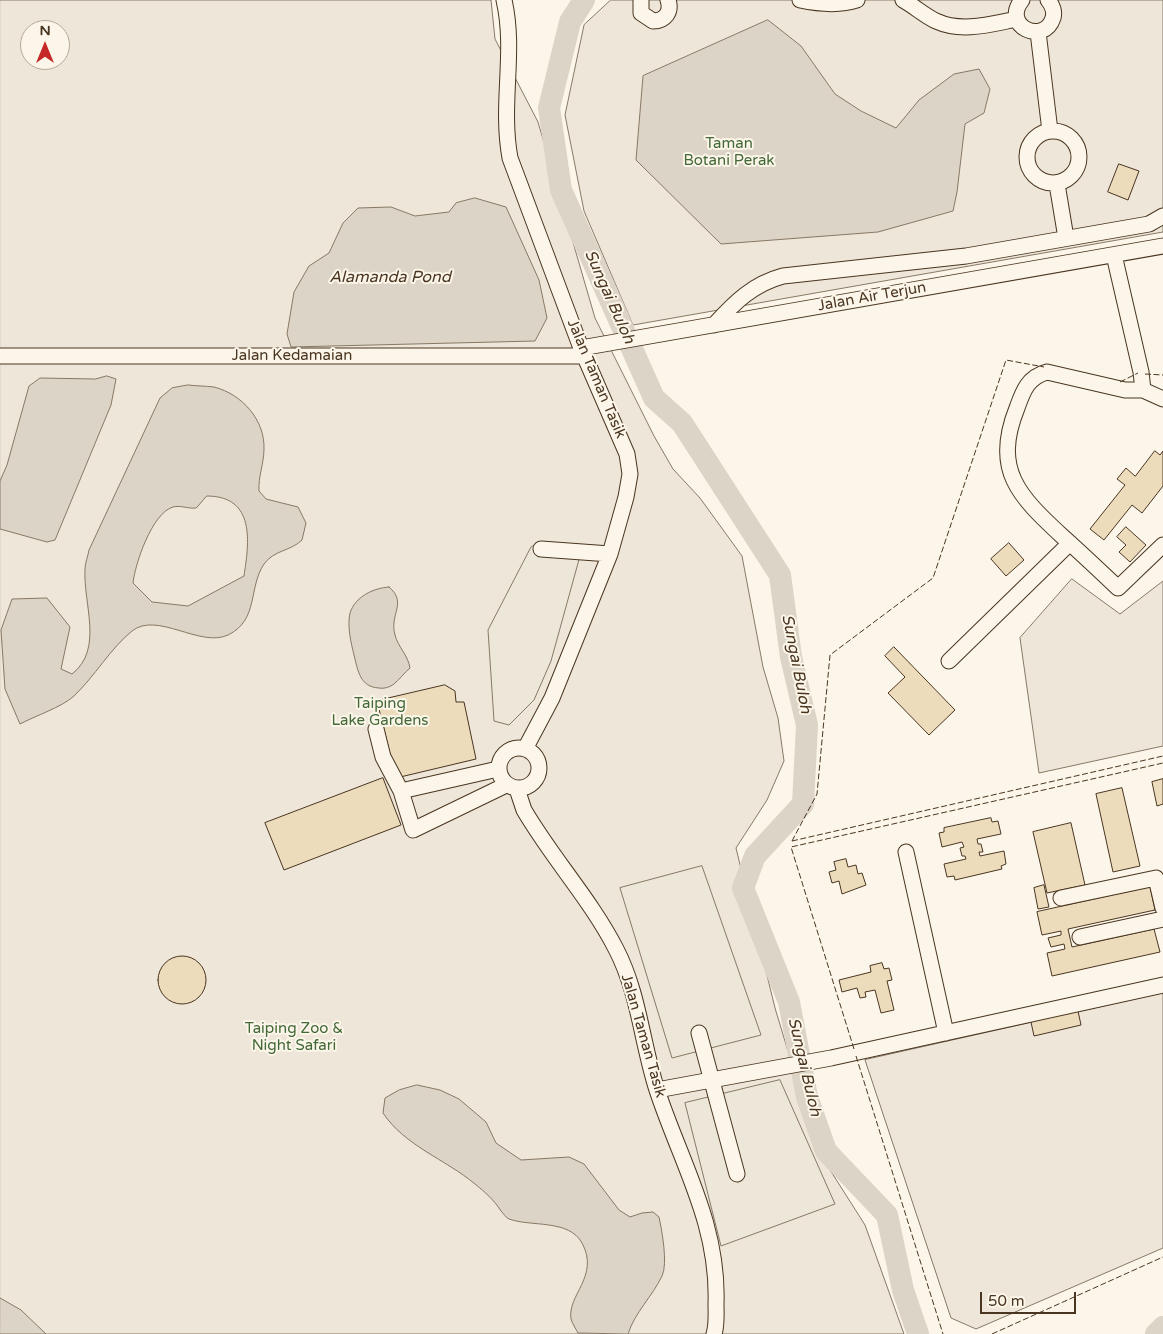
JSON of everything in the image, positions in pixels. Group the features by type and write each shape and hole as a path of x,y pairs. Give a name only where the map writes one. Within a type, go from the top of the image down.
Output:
{"street":[{"name":"Jalan Taman Tasik","path":"504,0 509,23 505,102 506,137 510,158 583,352 627,454 630,474 626,497 610,554 552,698 525,749"},
{"path":"509,23 511,0"},
{"path":"641,0 641,13 652,21 662,20 666,16 670,7 668,0"},
{"path":"800,0 846,4 857,0"},
{"path":"903,0 935,21 951,26 969,27 1017,19"},
{"path":"1022,0 1018,6 1017,19 1028,30 1038,32 1044,29 1052,20 1052,7 1048,0"},
{"path":"1038,32 1050,131"},
{"path":"1050,131 1068,135 1074,142 1079,158 1072,175 1057,184 1040,181 1033,176 1026,160 1026,152 1035,137 1050,131"},
{"path":"1057,184 1066,238"},
{"path":"714,325 749,290 765,281 783,276 966,256 1150,224 1163,216"},
{"name":"Jalan Air Terjun","path":"583,352 603,344 1163,246"},
{"path":"1114,255 1141,372 1143,390"},
{"name":"Jalan Kedamaian","path":"0,356 583,352"},
{"path":"1163,399 1143,390 1125,390 1047,372 1038,375 1028,383 1022,395 1009,436 1007,454 1017,488 1029,506 1118,588 1163,545"},
{"path":"949,661 1070,544"},
{"path":"541,548 610,554"},
{"path":"376,730 383,757 401,791 413,830 512,787 524,788 535,781 539,769 535,757 525,749 512,749 506,752 499,763 498,769 401,791"},
{"name":"Jalan Taman Tasik","path":"498,769 499,775 512,787 536,831 601,922 617,950 630,981 657,1090 697,1191 711,1238 717,1282 715,1333"},
{"path":"906,852 946,1033"},
{"path":"1061,898 1156,878 1163,908"},
{"path":"1080,937 1163,918"},
{"path":"657,1090 831,1058 1163,985"},
{"path":"699,1033 737,1174"}],"green space":[{"name":"Taiping Lake Gardens","path":"0,0 491,0 495,39 538,122 595,318 654,436 673,469 700,498 742,556 763,667 778,718 784,761 767,800 736,848 775,1008 818,1151 865,1225 904,1334 0,1334"},
{"name":"Taman Botani Perak","path":"611,0 1163,0 1163,232 633,325 584,211 565,115 584,25"},
{"path":"1072,579 1120,614 1163,581 1163,746 1039,773 1020,638"},
{"path":"1163,993 1163,1248 976,1329 951,1318 865,1060"}],"shaded area":[{"path":"544,542 583,545 551,661 534,700 509,725 494,721 488,630 531,547"},
{"path":"702,866 761,1035 672,1058 620,888"},
{"path":"780,1080 835,1204 721,1246 685,1103"}],"water":[{"path":"768,20 801,46 835,94 861,111 896,128 919,100 954,74 979,69 990,89 984,113 965,124 953,211 878,232 721,244 636,160 643,76"},
{"name":"Alamanda Pond","path":"475,198 506,207 539,280 547,318 535,341 291,347 287,334 294,292 309,266 329,253 343,223 358,208 391,207 415,216 449,212 456,203"},
{"path":"107,376 116,379 111,405 55,540 47,542 0,529 0,481 7,465 29,386 40,378 95,379"},
{"path":"188,385 214,387 234,396 250,410 261,428 263,438 264,454 259,491 266,499 298,507 306,523 302,540 298,544 268,559 264,564 259,573 249,612 238,629 228,635 217,638 154,625 142,626 124,638 74,696 56,708 20,724 5,689 1,630 12,599 47,598 70,627 61,669 72,674 82,664 90,639 85,583 85,564 89,550 160,398 172,388","holes":["207,496 223,498 234,504 242,513 246,524 247,550 244,576 188,606 152,602 133,583 141,552 158,519 165,511 173,507 196,508"]},
{"path":"389,587 397,598 398,604 394,621 395,635 410,668 394,684 387,688 381,688 368,685 361,677 351,640 349,618 352,607 365,594"},
{"path":"417,1085 440,1090 459,1099 486,1122 496,1143 521,1160 569,1157 584,1164 619,1210 630,1217 653,1212 659,1217 664,1247 664,1271 628,1334 578,1333 573,1324 571,1310 582,1284 587,1265 587,1255 576,1235 559,1227 508,1218 486,1193 475,1184 414,1143 392,1124 383,1113 385,1098 399,1090"},
{"path":"0,1298 21,1310 46,1334 0,1334"}],"building":[{"path":"1119,164 1139,171 1128,200 1108,192"},
{"path":"1155,451 1160,455 1163,451 1163,486 1142,513 1132,505 1104,540 1090,529 1125,485 1117,479 1126,468 1135,476"},
{"path":"1126,527 1146,545 1130,562 1119,552 1126,545 1117,537"},
{"path":"1009,543 1024,560 1006,576 991,559"},
{"path":"894,647 955,710 929,735 888,693 905,677 885,656"},
{"path":"445,685 455,691 456,702 464,702 476,759 396,778 377,701"},
{"path":"383,778 401,825 284,870 265,823"},
{"path":"1163,779 1163,804 1157,806 1152,782"},
{"path":"1122,788 1140,866 1113,872 1096,794"},
{"path":"991,818 992,822 998,821 1001,834 977,839 978,844 981,844 983,852 979,852 980,856 1004,851 1006,864 1001,866 1002,869 955,880 954,876 947,877 944,864 966,859 965,856 962,856 960,848 964,847 962,842 942,847 939,833 944,832 944,828"},
{"path":"1071,823 1085,885 1047,893 1033,832"},
{"path":"846,859 848,867 856,865 858,874 862,873 866,885 842,894 839,881 832,883 829,872 836,870 834,862"},
{"path":"1044,885 1049,907 1038,909 1034,888"},
{"path":"1150,887 1155,910 1068,929 1072,947 1154,929 1160,952 1052,976 1047,953 1065,949 1064,944 1051,947 1048,938 1061,935 1061,931 1042,935 1037,912"},
{"path":"182,956 191,958 199,963 204,971 206,980 204,989 199,997 191,1002 182,1004 173,1002 165,997 160,989 158,980 160,971 165,963 173,958"},
{"path":"882,963 884,969 889,968 892,980 887,981 894,1010 881,1013 875,990 865,992 866,997 860,998 857,988 842,992 839,980 871,972 870,966"},
{"path":"1078,1011 1081,1025 1034,1036 1031,1022"}],"waterway":[{"name":"Sungai Buloh","path":"584,0 570,22 549,108 561,190 654,398 682,423 780,575 791,657 807,725 803,804 755,856 743,888 789,1002 807,1097 826,1151 887,1215 903,1290 918,1334"},
{"path":"1156,1334 1163,1327"}],"fence":[{"path":"792,841 817,794 830,655 933,578 1006,360 1044,367"},
{"path":"1120,382 1138,373"},
{"path":"1145,374 1163,375"},
{"path":"792,841 1163,756"},
{"path":"854,1049 791,847 1163,763"},
{"path":"856,1056 943,1334"},
{"path":"992,1334 1163,1257"}],"park label":[{"name":"Taiping Zoo & Night Safari","path":"294,1038"}]}
